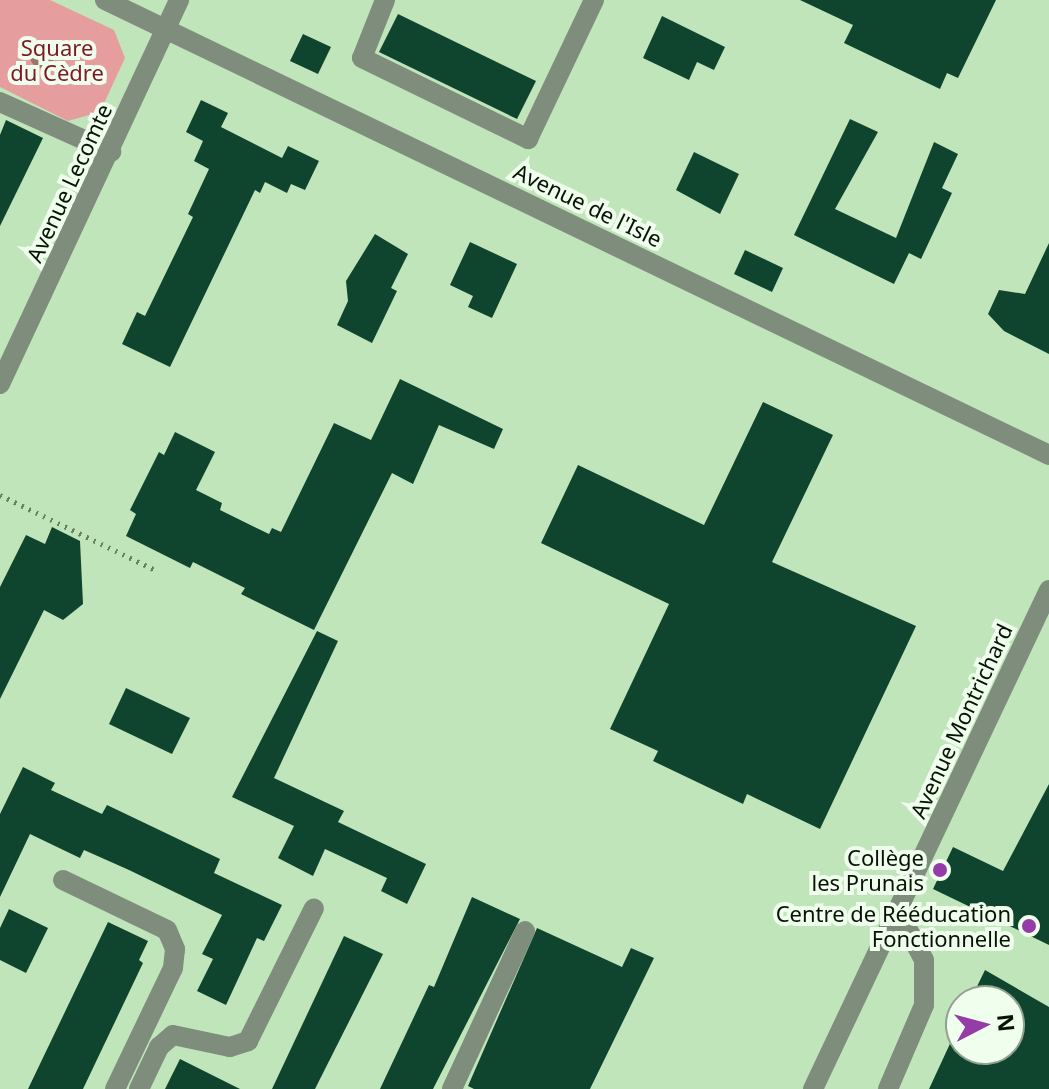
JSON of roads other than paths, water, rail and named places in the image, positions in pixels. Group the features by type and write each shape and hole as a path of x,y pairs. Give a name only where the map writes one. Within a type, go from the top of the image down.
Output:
{"street":[{"name":"Avenue de l'Isle","path":"105,0 1049,455"},
{"name":"Avenue Lecomte","path":"0,384 111,152 179,0"},
{"path":"385,0 362,58 528,139 594,0"},
{"path":"0,102 111,152"},
{"name":"Avenue Montrichard","path":"813,1089 1049,590"},
{"path":"63,880 167,930 175,949 173,968 115,1089"},
{"path":"139,1089 159,1047 173,1035 230,1047 248,1041 314,908"},
{"path":"888,1089 924,1005 924,960 898,911"},
{"path":"452,1089 525,931"}],"place":[{"name":"Collège les Prunais","path":"940,870"},
{"name":"Centre de Rééducation Fonctionnelle","path":"1029,926"}],"park label":[{"name":"Square du Cèdre","path":"57,60"}]}
